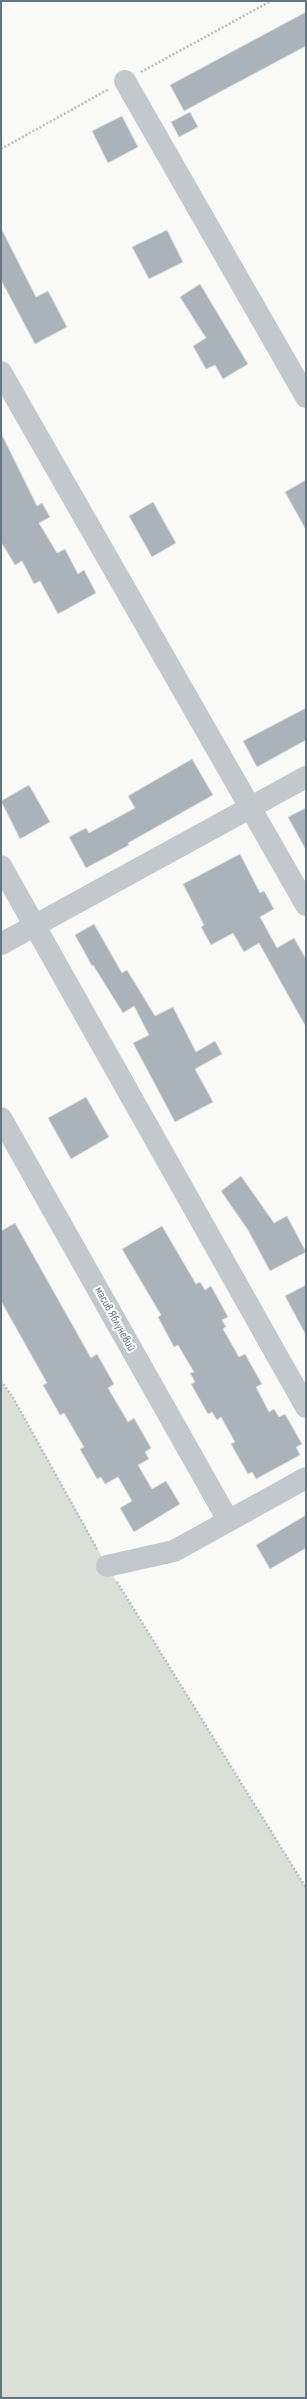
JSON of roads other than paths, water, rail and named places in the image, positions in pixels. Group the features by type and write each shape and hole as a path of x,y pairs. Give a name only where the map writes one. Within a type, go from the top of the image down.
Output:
{"street":[{"path":"125,80 306,397"},
{"path":"1,372 306,905"},
{"path":"1,944 306,777"},
{"path":"1,866 306,1407"},
{"name":"масив Яблуневий","path":"1,1118 228,1520"},
{"path":"107,1566 174,1551 306,1478"}]}
